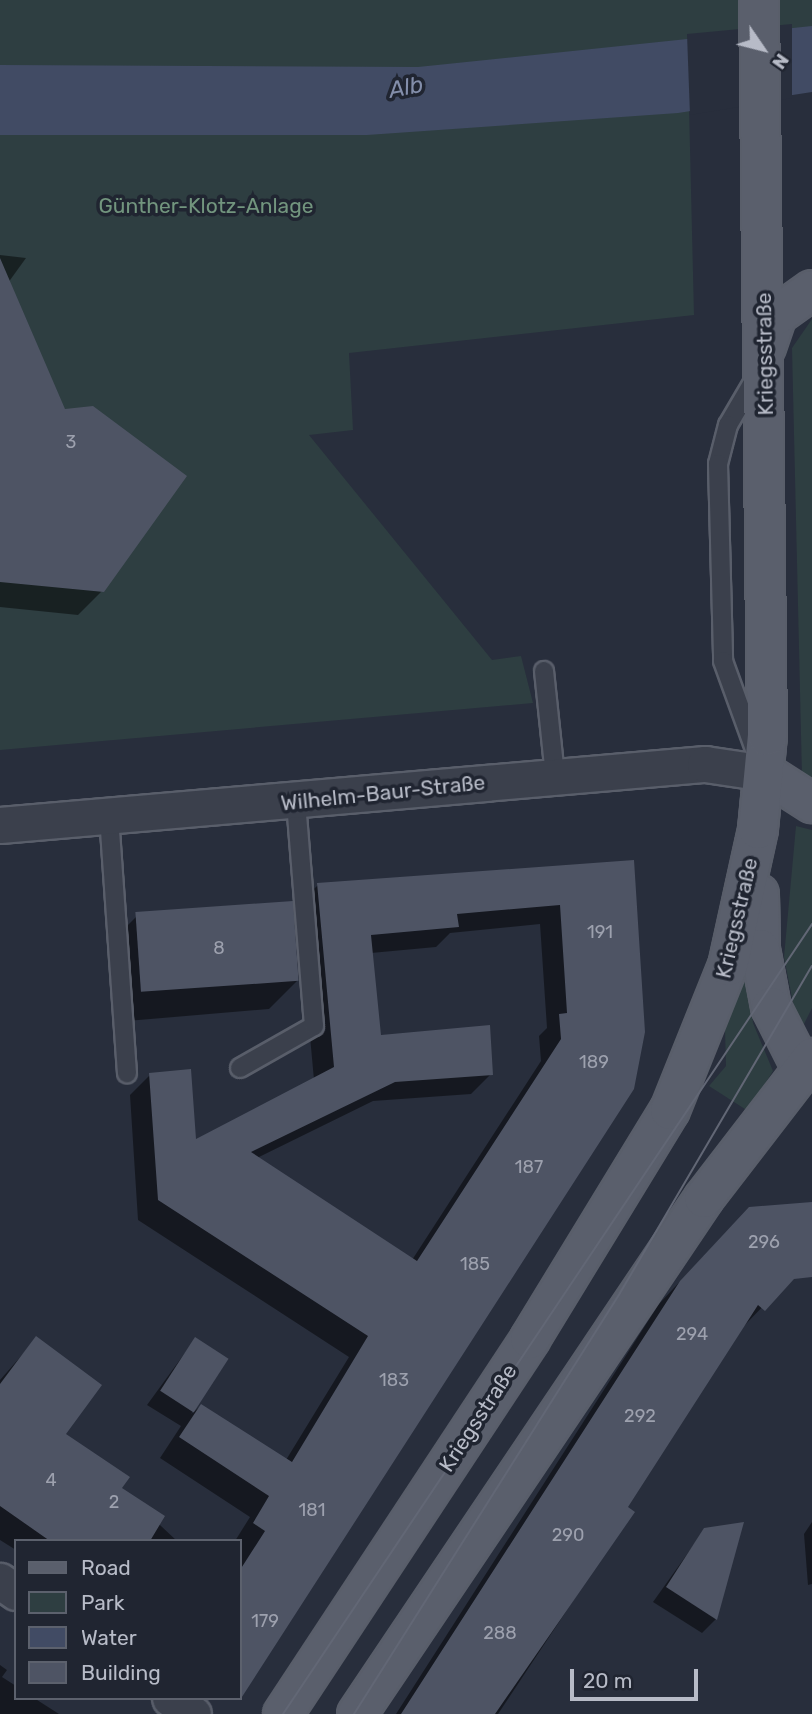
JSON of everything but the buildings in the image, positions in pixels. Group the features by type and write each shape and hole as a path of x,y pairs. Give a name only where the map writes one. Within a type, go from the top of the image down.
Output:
{"main road":[{"name":"Kriegsstraße","path":"283,1714 530,1339 670,1110 710,1024 758,829 765,773 765,353 759,0"},
{"path":"765,353 777,315 812,290"},
{"path":"765,773 812,803"},
{"path":"357,1714 704,1198 809,1072 771,1007 760,948 758,829"}],"street":[{"name":"Wilhelm-Baur-Straße","path":"0,825 296,802 705,764 765,773"},
{"path":"173,1700 193,1714"}],"lane":[{"path":"544,671 555,776"},
{"path":"240,1068 314,1026 296,802"},
{"path":"109,816 127,1073"}],"green space":[{"name":"Günther-Klotz-Anlage","path":"0,0 812,0 812,57 688,64 694,315 349,353 353,430 309,435 492,660 521,656 533,703 0,750"},
{"path":"812,319 812,779 802,776 792,348"},
{"path":"796,826 812,830 812,1008 804,1024 796,1018 784,957"},
{"path":"741,971 747,972 753,1023 773,1071 748,1111 709,1086 726,1066 725,1030"}],"water":[{"name":"Alb","path":"812,26 812,92 678,113 367,135 0,135 0,65 418,67"}],"pier":[{"path":"792,24 792,98 690,115 687,34"}],"tram line":[{"path":"283,1714 812,924"},
{"path":"354,1714 620,1293 812,966"}]}
